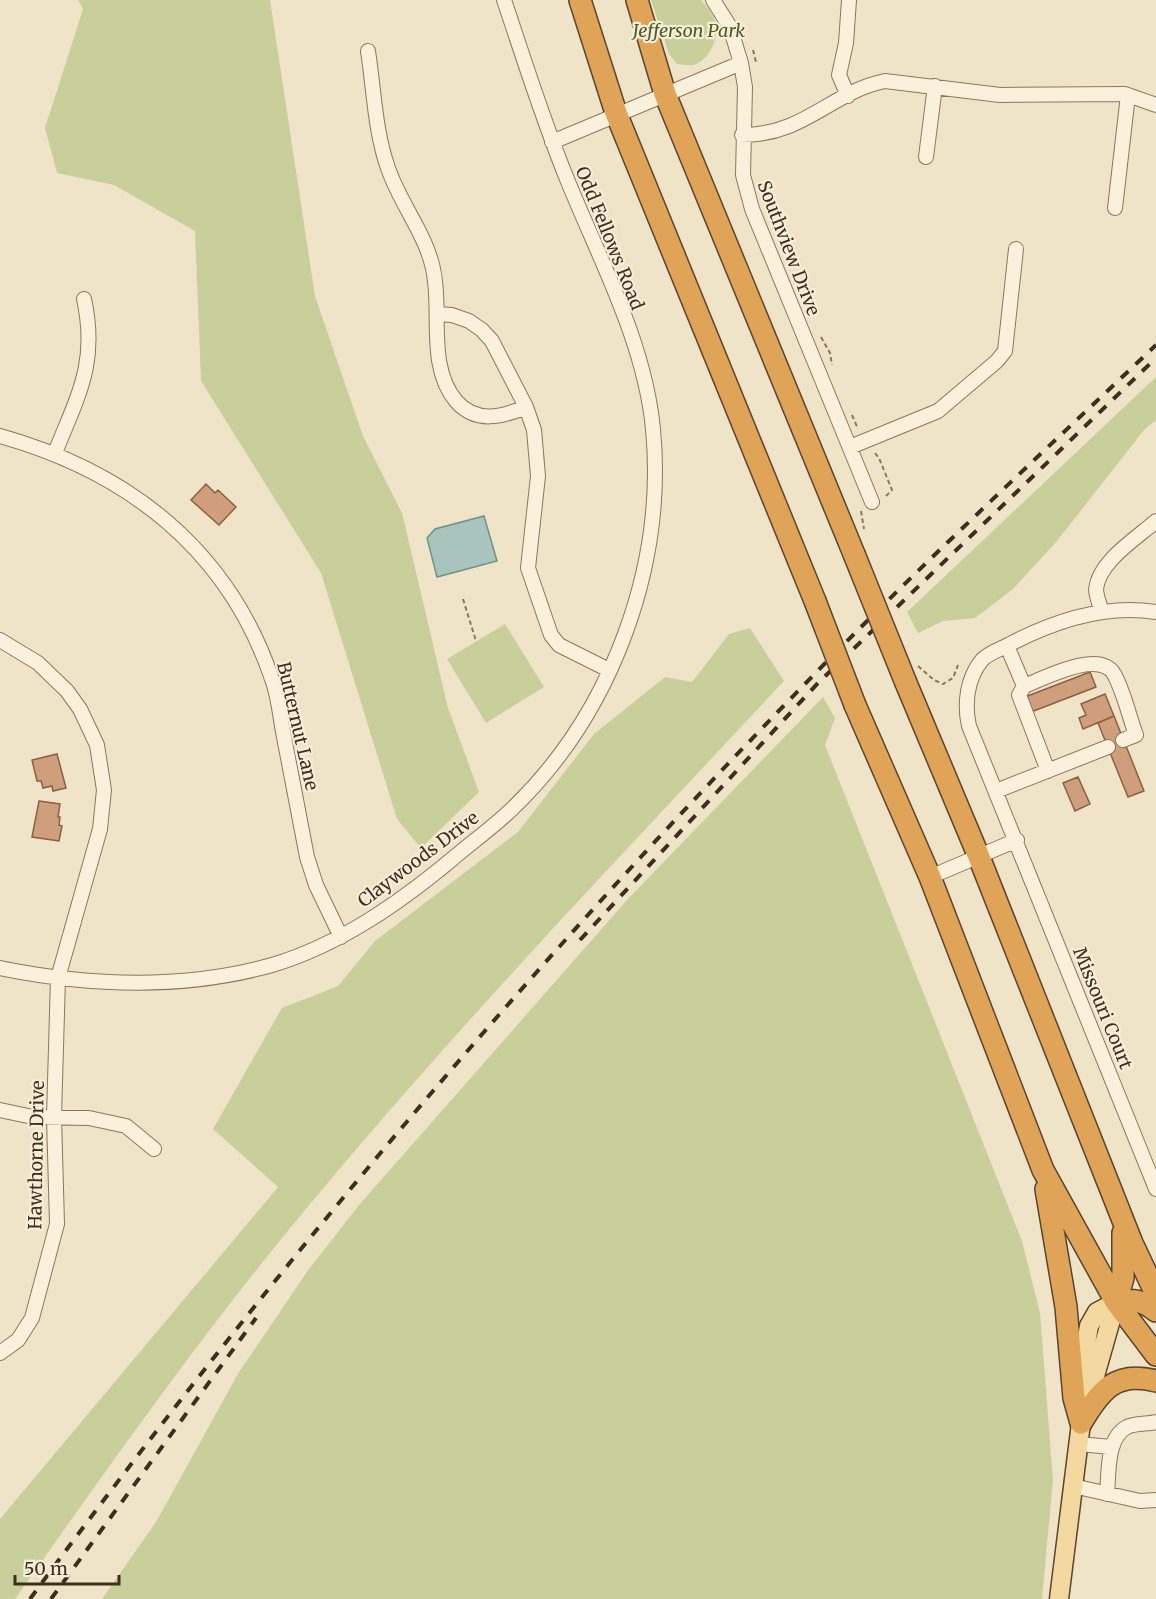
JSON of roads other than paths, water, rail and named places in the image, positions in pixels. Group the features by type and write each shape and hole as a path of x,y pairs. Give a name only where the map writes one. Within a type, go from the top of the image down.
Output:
{"highway":[{"path":"580,0 616,113 815,601 855,705 930,877 1043,1170 1116,1302 1156,1355"},
{"path":"637,0 665,94 979,856 1120,1211 1156,1294"},
{"path":"1043,1170 1059,1255 1074,1398 1081,1423"},
{"path":"1116,1302 1123,1278 1124,1256 1120,1211"},
{"path":"1116,1302 1132,1299 1147,1303 1156,1311"},
{"path":"1081,1423 1098,1394 1107,1386 1132,1378 1156,1381"}],"main road":[{"path":"1059,1599 1081,1423 1083,1360 1089,1326 1097,1312 1116,1302"}],"street":[{"name":"Odd Fellows Road","path":"504,0 552,142 622,314 643,372 653,426 655,494"},
{"name":"Southview Drive","path":"713,0 730,27 741,63 745,87 742,135 743,175 752,209 872,502"},
{"path":"848,96 839,75 846,43 849,0"},
{"path":"368,51 382,152 388,171 426,246 432,264 441,366 449,391 456,402 468,411 491,417 503,416 526,407"},
{"path":"552,142 616,113 741,63"},
{"path":"742,135 758,135 788,128 848,96 885,81 1000,95 1128,95 1156,105"},
{"path":"926,157 935,86"},
{"path":"1115,208 1128,95"},
{"path":"850,447 938,411 997,361 1005,351 1016,249"},
{"path":"55,453 87,372 90,324 84,299"},
{"path":"437,314 452,315 469,321 482,330 492,341 526,407 534,430 538,476 528,567 551,635 559,645 609,670"},
{"name":"Butternut Lane","path":"0,436 55,453 118,484 154,510 187,540 216,574 238,606 259,645 273,681 307,857 316,885 341,937"},
{"name":"Claywoods Drive","path":"0,968 58,978 155,983 211,978 272,965 341,937 390,908 512,809 547,770 577,728 609,670 624,636 640,586 651,535 655,494"},
{"path":"1102,612 1096,591 1099,578 1111,560 1156,521"},
{"name":"Missouri Court","path":"1156,612 1140,609 1102,612 1067,620 1007,646 982,660 968,688 967,701 969,726 1017,840 1156,1189"},
{"name":"Hawthorne Drive","path":"0,640 38,663 68,691 90,727 102,768 104,790 100,829 58,978 54,1117 57,1224 32,1318 18,1340 0,1353"},
{"path":"1007,646 1024,686"},
{"path":"1048,771 1019,695 1024,686 1089,663 1101,663 1113,673 1136,735 1123,740"},
{"path":"996,791 1108,747"},
{"path":"930,877 1017,840"},
{"path":"0,1110 33,1117 89,1118 126,1126 154,1149"},
{"path":"1107,1494 1112,1447 1127,1427 1156,1422"},
{"path":"1078,1444 1112,1447"},
{"path":"1074,1486 1140,1501 1156,1500"}],"water":[{"path":"484,516 497,561 437,577 427,538 435,529"}],"railway":[{"path":"30,1599 211,1361 305,1245 400,1130 597,905 845,643 977,514 1156,345"},
{"path":"580,940 818,683 1156,358"},
{"path":"51,1599 256,1318"}],"park label":[{"name":"Jefferson Park","path":"689,30"}]}
